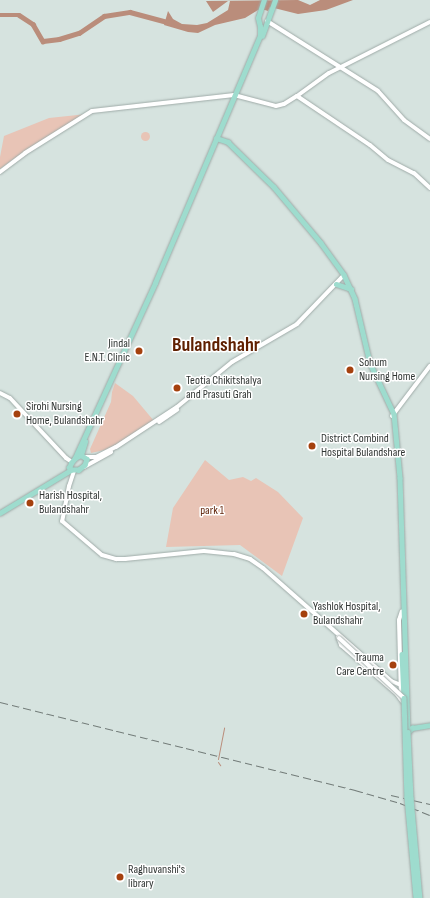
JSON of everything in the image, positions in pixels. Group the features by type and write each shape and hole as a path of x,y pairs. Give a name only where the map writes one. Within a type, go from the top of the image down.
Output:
{"main road":[{"path":"235,96 260,33 258,18 264,0"},
{"path":"0,513 71,470 73,460 154,283 275,0"},
{"path":"217,138 228,142 274,187 321,243 344,275 355,299 368,358 393,415 400,478 411,798 420,898"},
{"path":"0,510 71,470 83,467 87,461 84,456 85,442 163,269 217,138"},
{"path":"336,284 351,290"},
{"path":"393,415 398,478 407,798 416,898"},
{"path":"73,460 84,456"},
{"path":"408,732 412,728 430,726"}],"street":[{"path":"268,18 378,91 404,120 430,139"},
{"path":"0,172 25,153 92,111 235,96 276,106 284,104 321,78 375,48 430,22"},
{"path":"297,96 370,145 388,160 414,173 430,188"},
{"path":"84,456 96,457 116,447 177,407 232,362 297,324 344,275"},
{"path":"83,467 117,449 169,415 234,364 298,326 324,300 336,284"},
{"path":"393,415 430,366"},
{"path":"0,393 10,398 66,458 73,460"},
{"path":"71,470 62,521 102,555 116,559 125,559 204,551 234,554 250,559 263,568 391,681 401,685"},
{"path":"71,470 66,485 59,522 101,557 108,560 125,562 204,554 235,556 252,562 338,637 404,698"},
{"path":"338,637 341,645 397,694 402,701 399,620 402,611"}],"green space":[{"path":"87,114 0,169 0,157 4,136 49,118"},
{"path":"145,131 150,136 145,141 140,136"},
{"path":"115,383 133,396 154,421 109,449 91,453 90,449 111,402"},
{"name":"park 1","path":"205,460 229,480 243,477 251,481 256,478 278,492 303,518 282,576 240,545 166,547 173,508"}],"shaded area":[{"path":"298,0 310,5 320,0 353,0 326,10 298,14 270,7 268,11 258,10 245,18 215,25 198,33 188,32 164,25 168,11 173,19 182,24 197,25 207,23 228,10 230,1 213,12 206,1"}],"waterway":[{"path":"0,15 19,15 33,24 43,41 59,39 79,33 104,16 130,12 171,23"},
{"path":"218,759 224,728"}],"railway":[{"path":"0,702 355,790 400,803 430,815"},
{"path":"391,795 430,804"}],"place":[{"name":"Jindal E.N.T. Clinic","path":"139,351"},
{"name":"Sohum Nursing Home","path":"350,370"},
{"name":"Teotia Chikitshalya and Prasuti Grah","path":"177,388"},
{"name":"Sirohi Nursing Home, Bulandshahr","path":"17,414"},
{"name":"District Combind Hospital Bulandshare","path":"312,446"},
{"name":"Harish Hospital, Bulandshahr","path":"30,503"},
{"name":"Yashlok Hospital, Bulandshahr","path":"304,614"},
{"name":"Trauma Care Centre","path":"393,665"},
{"name":"Raghuvanshi's library","path":"120,877"}],"district":[{"name":"Bulandshahr","path":"216,345"}]}
